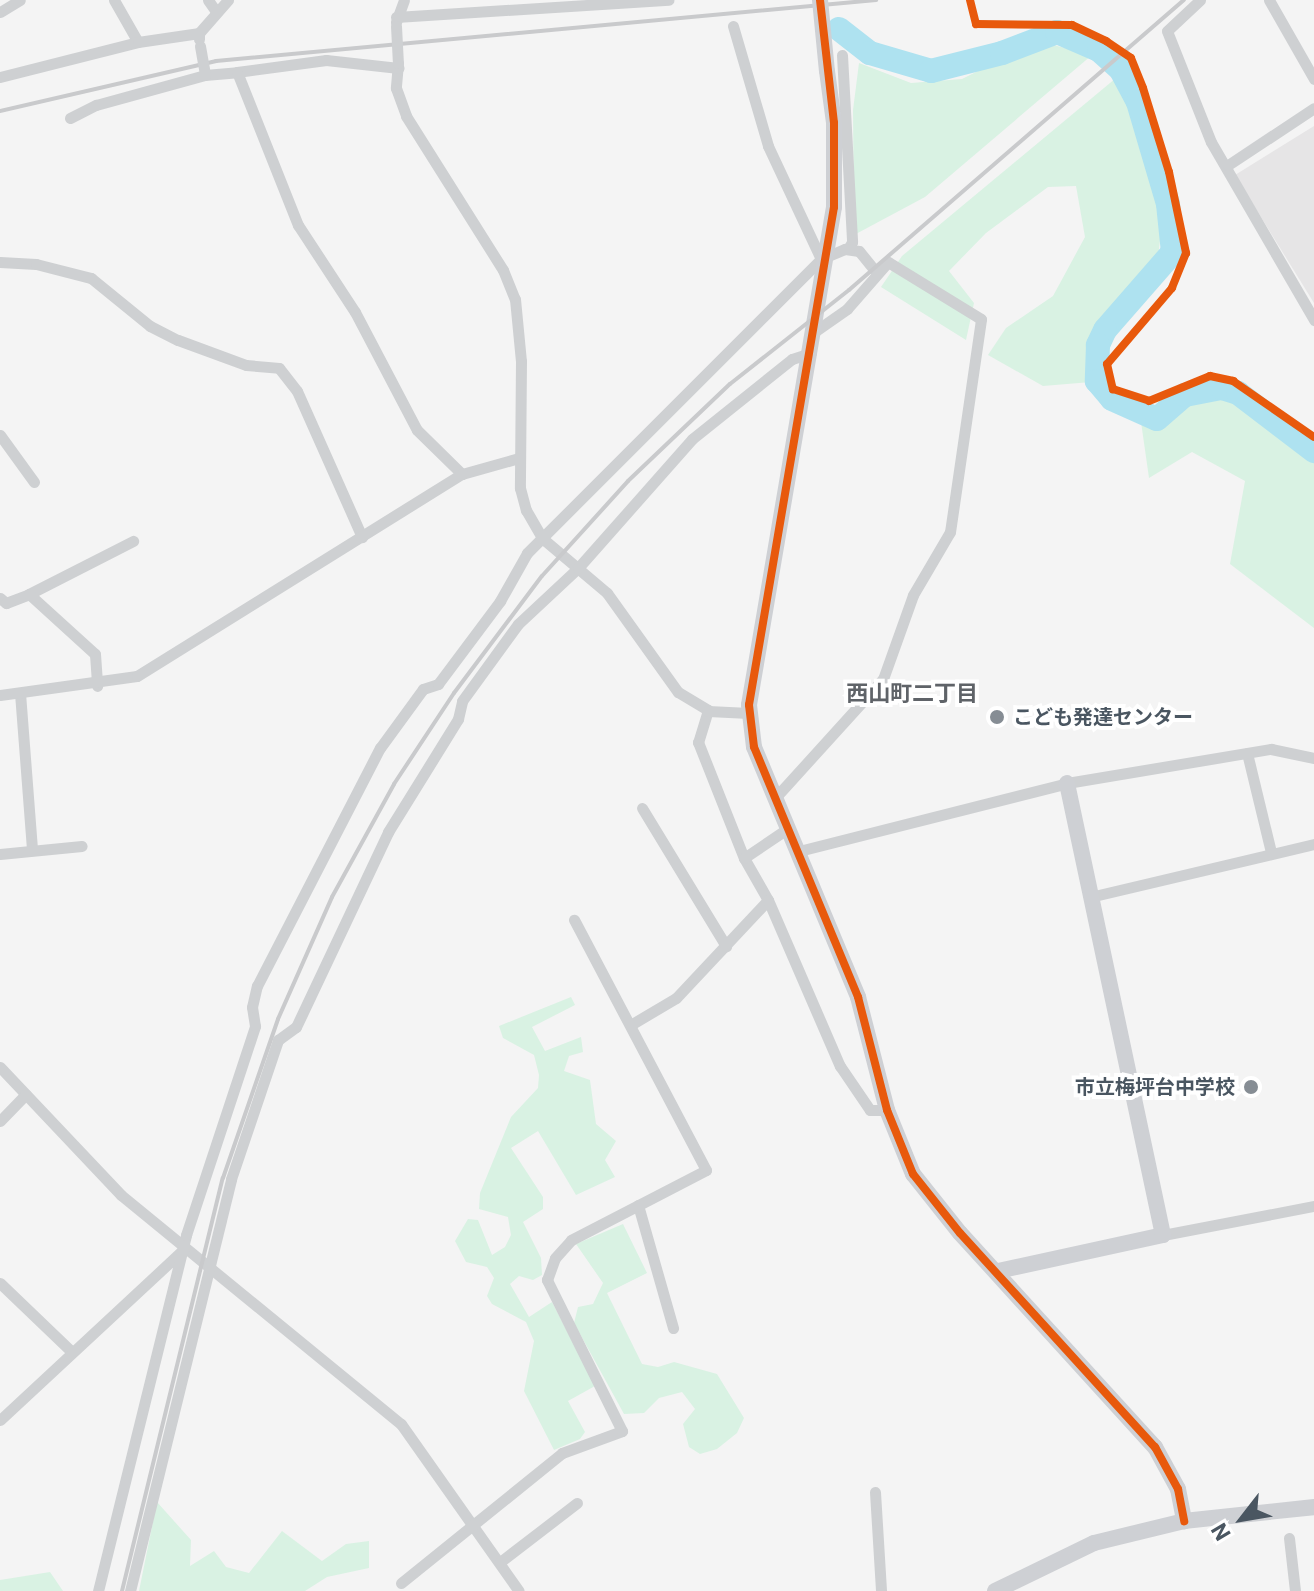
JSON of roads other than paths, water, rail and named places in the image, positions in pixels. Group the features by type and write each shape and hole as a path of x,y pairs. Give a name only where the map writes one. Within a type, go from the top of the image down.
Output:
{"street":[{"path":"0,12 20,0"},
{"path":"114,0 138,42"},
{"path":"205,75 199,33 212,5 228,0"},
{"path":"404,0 396,22 396,88 406,116 503,270 515,299 521,361 520,488 542,538 607,593 678,692 708,711 749,713"},
{"path":"396,22 668,0"},
{"path":"820,0 834,138 834,207 824,258 816,331 749,713 754,747 858,997 887,1110 926,1192 1155,1447 1178,1489 1184,1521"},
{"path":"1200,0 1167,31 1211,142 1228,165 1314,320"},
{"path":"1269,0 1314,79"},
{"path":"733,26 768,146 824,258"},
{"path":"0,77 138,42 199,33"},
{"path":"842,55 852,242 848,249"},
{"path":"70,118 96,105 205,75 326,60 398,66"},
{"path":"237,72 316,259 355,312 417,430 462,474"},
{"path":"1228,165 1314,108"},
{"path":"98,1591 184,1249 255,1026 252,1007 257,986 298,900 380,748 423,689 438,684 500,601 514,569 542,538 824,258 848,249 859,251 877,273"},
{"path":"0,262 36,264 91,278 150,326 178,340 246,365 279,368 297,391 362,537"},
{"path":"775,798 883,679 913,595 955,519 957,468 981,319 888,262 847,309 816,331"},
{"path":"130,1591 212,1268 231,1179 278,1040 296,1027 388,832 458,719 462,701 518,624 578,568 692,439 792,359 811,353"},
{"path":"0,435 7,438 34,482"},
{"path":"0,695 97,686 141,674 462,474 519,458"},
{"path":"0,598 6,603 29,594 133,541"},
{"path":"29,594 95,654 97,686"},
{"path":"20,693 32,850"},
{"path":"708,711 698,742 744,858 768,900 840,1066 870,1110 887,1110"},
{"path":"799,851 1067,783 1271,749 1314,758"},
{"path":"1247,753 1271,852"},
{"path":"1067,783 1163,1235"},
{"path":"642,808 726,946"},
{"path":"744,858 787,829"},
{"path":"1090,897 1314,844"},
{"path":"0,854 82,846"},
{"path":"632,1024 676,998 768,900"},
{"path":"401,1583 562,1453 622,1431 547,1280 555,1258 571,1240 707,1165 574,920"},
{"path":"0,1067 121,1195 388,1411 474,1525 519,1591"},
{"path":"0,1121 26,1094"},
{"path":"638,1205 673,1328"},
{"path":"998,1271 1314,1206"},
{"path":"0,1420 184,1249"},
{"path":"0,1283 72,1352"},
{"path":"875,1492 881,1591"},
{"path":"500,1562 577,1503"},
{"path":"995,1591 1023,1584 1094,1543 1184,1521 1314,1507"},
{"path":"1289,1538 1295,1591"}],"waterway":[{"path":"839,29 870,53 931,71 1002,53 1057,32 1099,50 1121,70 1138,102 1168,204 1173,252 1105,330 1098,345 1097,381 1112,399 1157,419 1185,395 1222,388 1238,393 1314,451"}],"railway":[{"path":"0,111 216,61 876,0"},
{"path":"122,1591 223,1178 278,1019 332,897 394,784 454,693 542,576 628,481 730,384 849,290 1184,0"}],"place":[{"name":"こども発達センター","path":"997,717"},
{"name":"市立梅坪台中学校","path":"1251,1087"}],"district":[{"name":"西山町二丁目","path":"912,694"}]}
